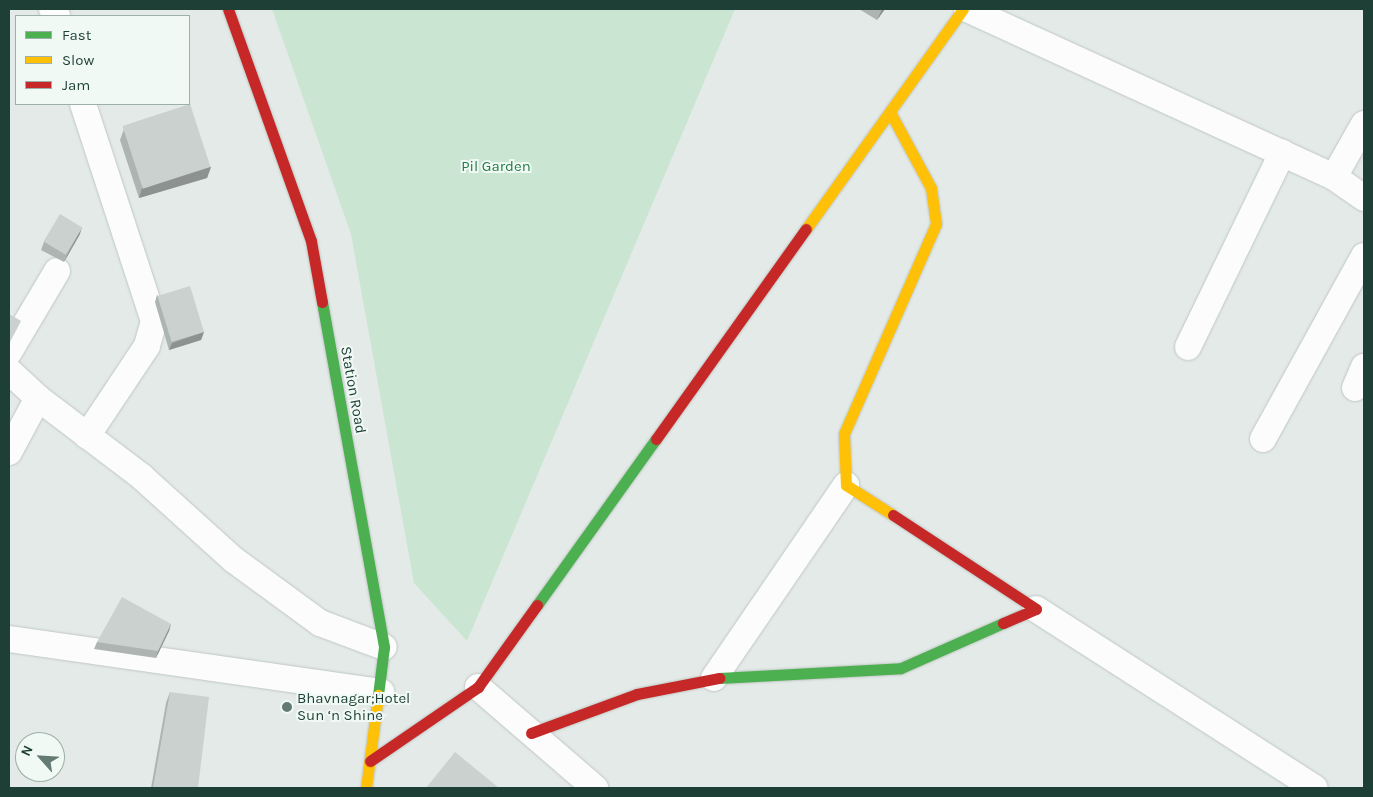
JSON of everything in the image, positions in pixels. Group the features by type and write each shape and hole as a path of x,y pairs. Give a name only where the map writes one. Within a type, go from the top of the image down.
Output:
{"main road":[{"name":"Station Road","path":"228,9 311,241 384,646 381,692 366,788"},
{"path":"370,762 478,688 963,9"},
{"path":"890,112 931,188 936,224 844,434 846,485 1036,609"},
{"path":"531,733 638,694 714,678 901,668 1036,609"}],"street":[{"path":"967,9 1334,177 1364,198"},
{"path":"83,105 154,321 147,346 87,436"},
{"path":"1334,177 1364,124"},
{"path":"1188,347 1282,153"},
{"path":"1263,439 1364,256"},
{"path":"9,352 57,271"},
{"path":"9,371 38,398 142,477 234,560 320,623 384,646"},
{"path":"11,441 38,398"},
{"path":"714,678 846,485"},
{"path":"1036,609 1315,788"},
{"path":"9,640 381,692"},
{"path":"478,688 594,788"}],"green space":[{"name":"Pil Garden","path":"272,9 735,9 467,641 414,583 351,234"}],"building":[{"path":"190,104 210,167 143,189 122,126"},
{"path":"60,214 82,227 66,255 44,241"},
{"path":"190,286 204,332 172,342 157,296"},
{"path":"9,314 21,321 9,344"},
{"path":"122,597 171,624 158,651 97,642"},
{"path":"170,692 209,697 198,788 153,788"},
{"path":"455,752 499,788 426,788"}],"traffic: fast":[{"path":"322,302 384,647 378,695"},
{"path":"537,605 656,439"},
{"path":"719,678 901,668 1003,623"}],"traffic: slow":[{"path":"806,229 963,9"},
{"path":"890,112 931,188 936,224 844,434 846,485 893,515"},
{"path":"366,788 378,695"}],"traffic: jam":[{"path":"228,9 311,241 322,302"},
{"path":"656,439 806,229"},
{"path":"893,515 1036,609 1003,623"},
{"path":"370,761 478,687 537,605"},
{"path":"531,733 637,694 719,678"}],"place":[{"name":"Bhavnagar;Hotel Sun ‘n Shine","path":"287,707"}]}
